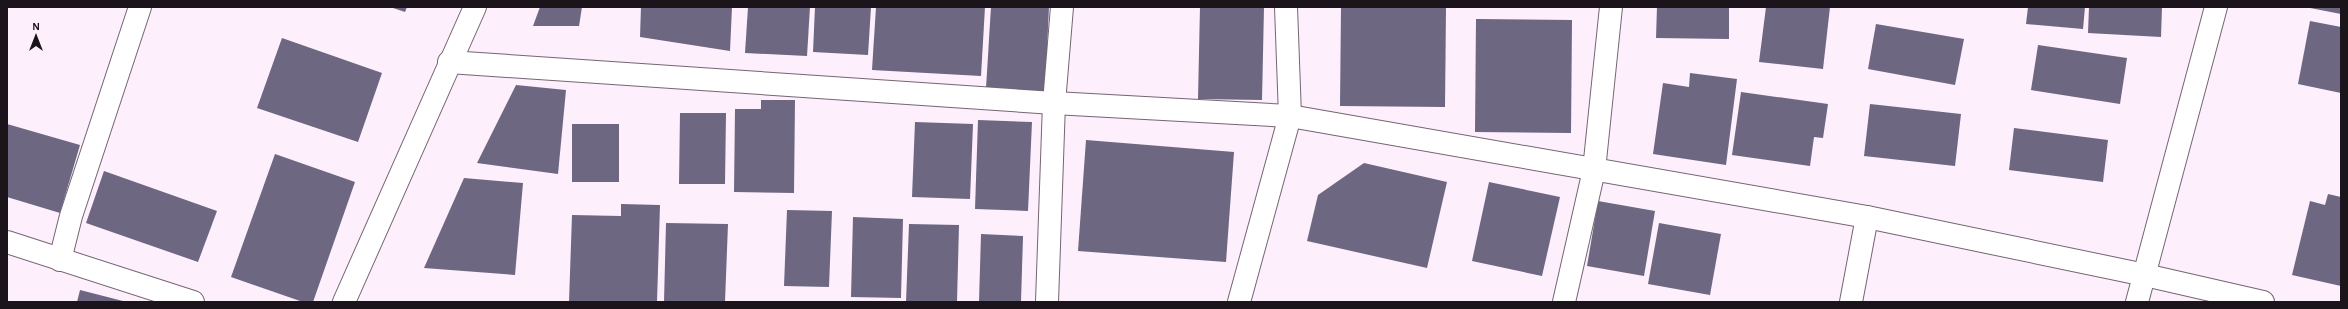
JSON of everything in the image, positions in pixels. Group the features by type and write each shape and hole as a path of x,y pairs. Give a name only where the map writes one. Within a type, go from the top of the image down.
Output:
{"street":[{"path":"60,260 71,216 140,7"},
{"path":"344,302 475,7"},
{"path":"1046,302 1054,103 1062,7"},
{"path":"1240,302 1290,116 1286,7"},
{"path":"1564,302 1594,170 1611,7"},
{"path":"2137,302 2216,7"},
{"path":"450,62 1054,103 1290,116 1867,217 2145,274 2263,302"},
{"path":"1851,302 1867,217"},
{"path":"7,242 193,302"}],"building":[{"path":"390,7 407,7 405,12"},
{"path":"540,7 582,7 579,26 533,26"},
{"path":"641,7 732,7 730,51 640,37"},
{"path":"748,7 810,7 807,56 745,53"},
{"path":"815,7 871,7 868,55 813,52"},
{"path":"876,7 985,7 981,76 872,70"},
{"path":"991,7 1049,7 1045,91 986,88"},
{"path":"1200,7 1264,7 1262,100 1198,99"},
{"path":"1341,7 1446,7 1445,107 1340,106"},
{"path":"1657,7 1729,7 1729,39 1656,38"},
{"path":"1766,7 1830,7 1823,69 1759,62"},
{"path":"2028,7 2085,7 2083,29 2026,24"},
{"path":"2089,7 2162,7 2161,37 2088,33"},
{"path":"2341,7 2341,14 2310,8"},
{"path":"1476,19 1572,20 1571,133 1475,132"},
{"path":"2310,21 2341,27 2341,93 2298,84"},
{"path":"1876,24 1964,39 1955,85 1868,69"},
{"path":"282,38 382,73 358,142 257,108"},
{"path":"2038,45 2127,58 2120,104 2031,90"},
{"path":"1690,73 1737,79 1726,165 1653,154 1663,83 1689,87"},
{"path":"516,85 566,90 558,174 477,163"},
{"path":"1741,92 1828,104 1823,138 1814,137 1810,166 1732,155"},
{"path":"761,100 795,100 794,193 734,192 735,109 761,109"},
{"path":"1870,104 1961,114 1955,166 1864,156"},
{"path":"680,113 726,113 725,184 679,184"},
{"path":"978,120 1032,122 1028,211 975,209"},
{"path":"915,122 973,124 970,199 912,197"},
{"path":"7,124 80,145 60,213 7,197"},
{"path":"572,124 619,124 619,182 572,182"},
{"path":"2014,128 2108,140 2103,182 2009,170"},
{"path":"1086,140 1234,152 1226,262 1078,251"},
{"path":"275,154 355,182 313,302 303,302 231,277"},
{"path":"1364,163 1447,182 1427,268 1307,241 1318,195"},
{"path":"104,171 217,211 198,262 86,223"},
{"path":"464,178 523,183 515,275 424,268"},
{"path":"1489,182 1560,197 1542,276 1472,261"},
{"path":"2328,194 2341,197 2341,286 2292,275 2310,201 2325,205"},
{"path":"1598,201 1655,211 1644,276 1587,266"},
{"path":"621,204 660,205 657,302 569,302 572,215 621,216"},
{"path":"787,210 832,211 829,287 784,286"},
{"path":"853,217 903,219 901,298 851,297"},
{"path":"666,223 728,224 725,302 664,302"},
{"path":"1659,223 1721,234 1710,295 1648,284"},
{"path":"909,224 959,225 957,302 906,302"},
{"path":"981,234 1023,236 1021,302 979,302"},
{"path":"80,290 123,301 123,302 77,302"}]}
